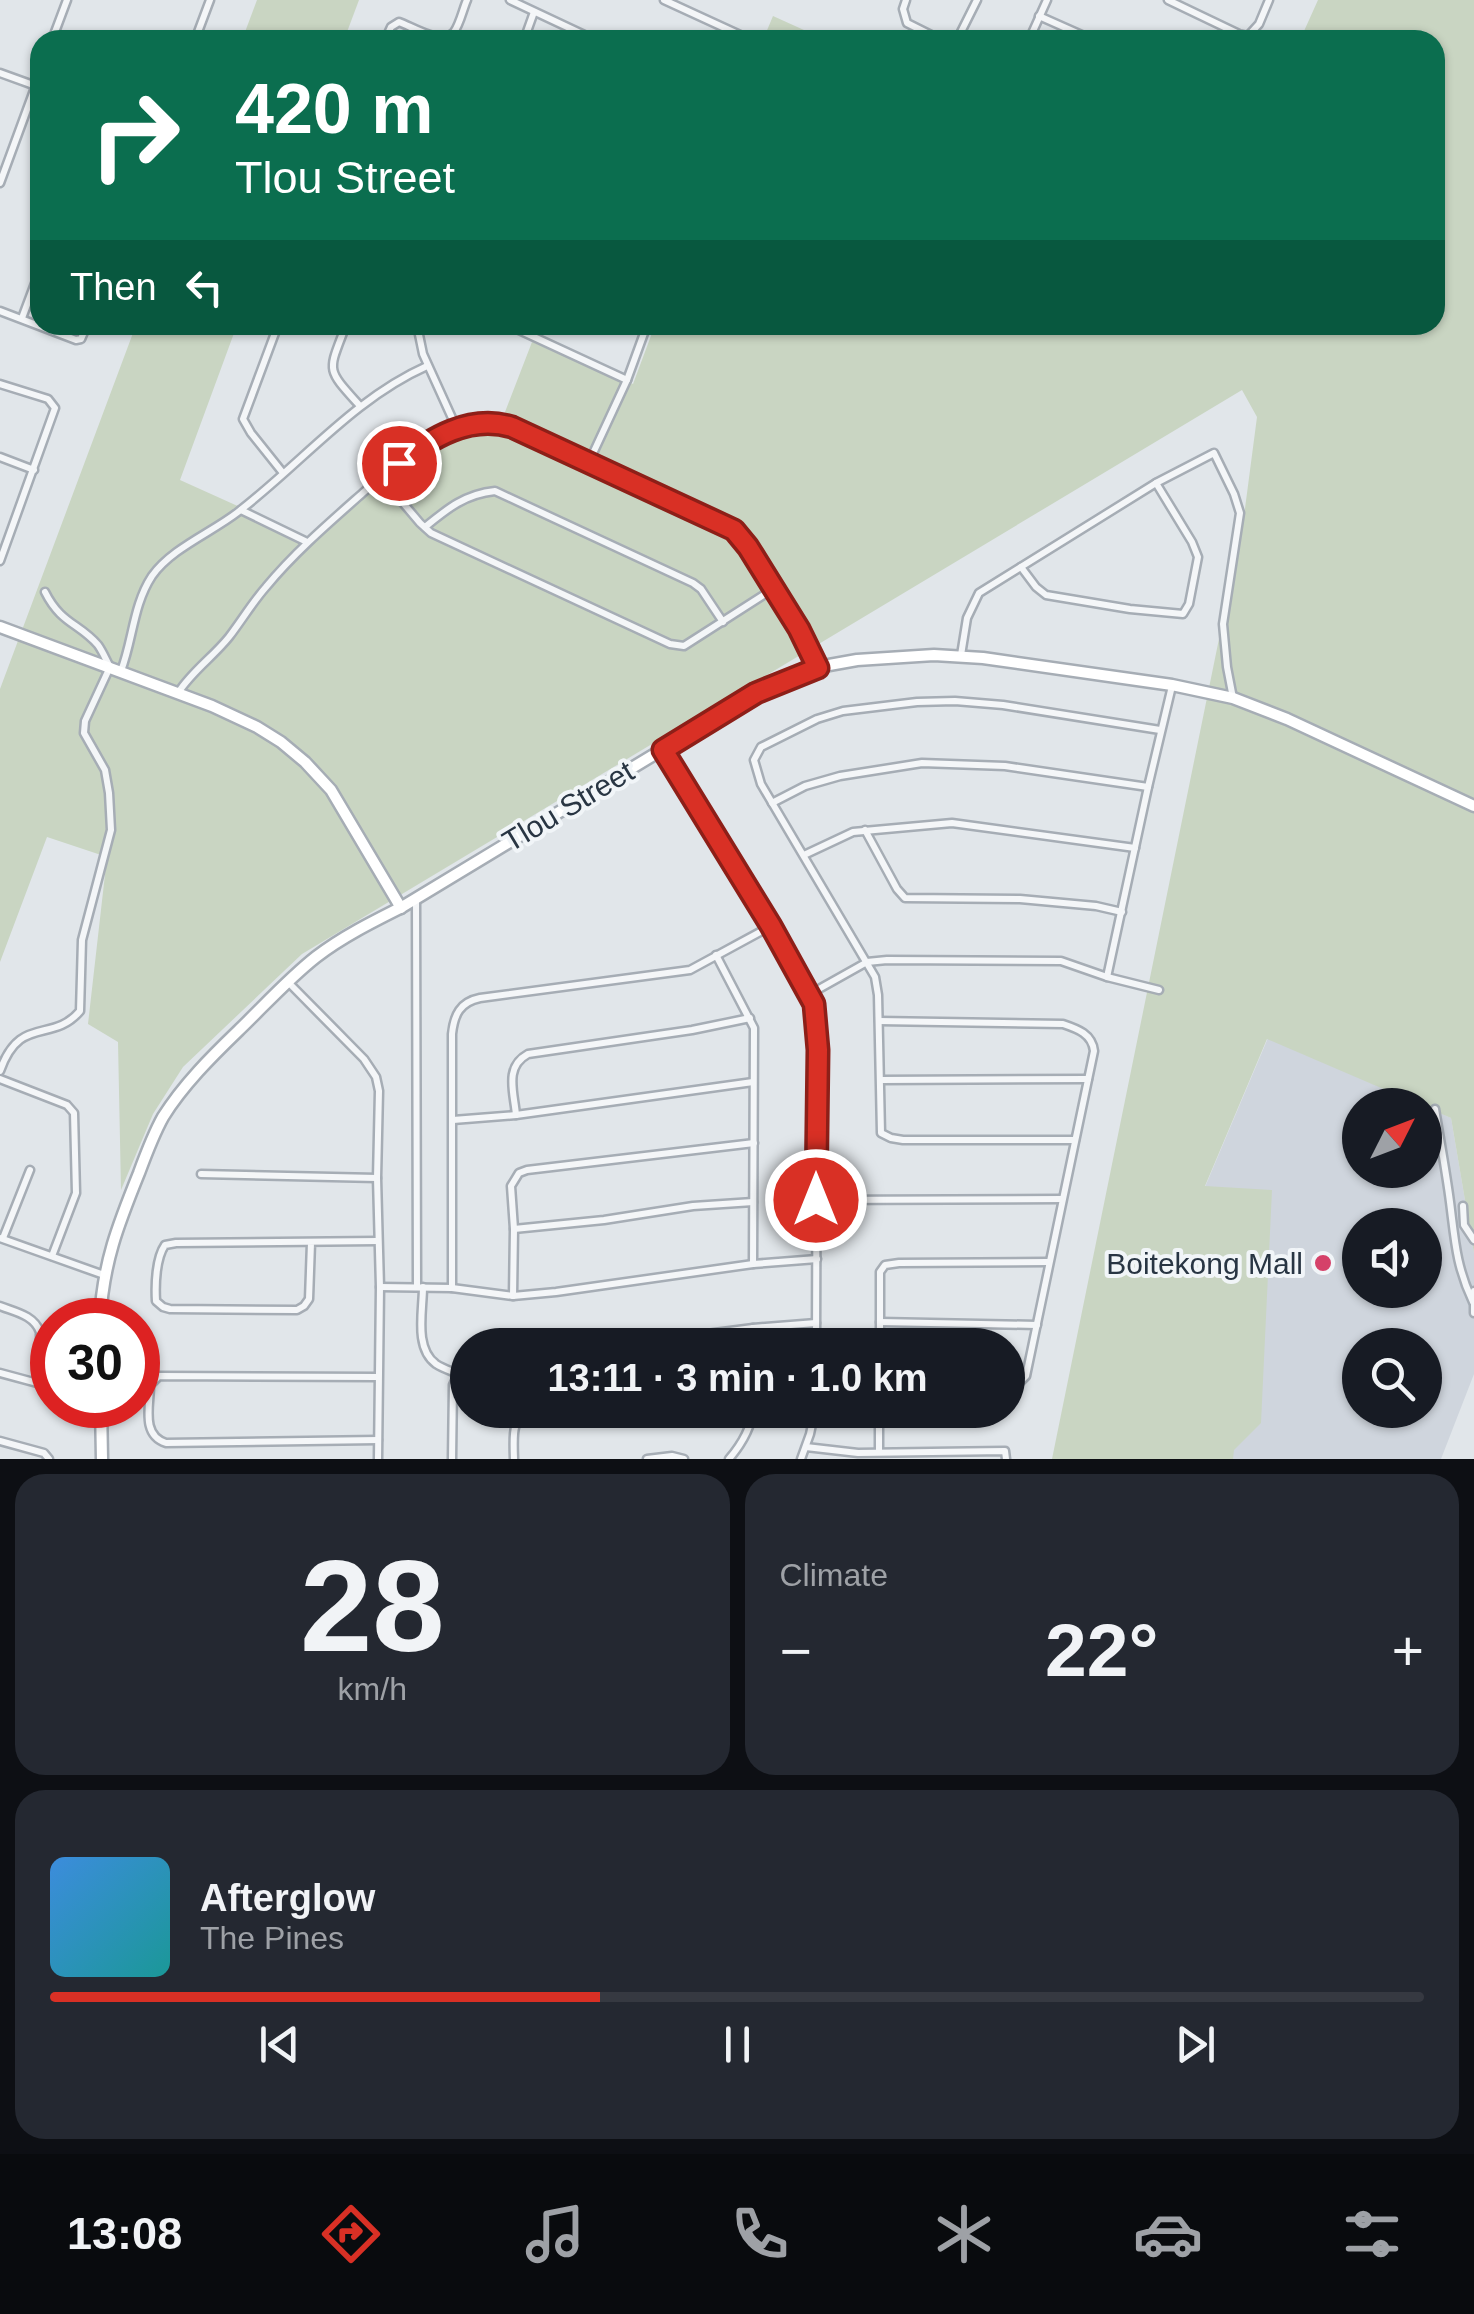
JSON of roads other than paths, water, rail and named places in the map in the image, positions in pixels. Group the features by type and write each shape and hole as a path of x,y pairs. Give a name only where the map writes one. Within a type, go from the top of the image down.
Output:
{"street":[{"path":"58,30 67,0"},
{"path":"199,30 210,0"},
{"path":"455,30 467,0"},
{"path":"510,0 573,30"},
{"path":"664,0 729,30"},
{"path":"906,0 902,10 907,23 921,30"},
{"path":"962,30 977,0"},
{"path":"1033,30 1047,0"},
{"path":"1168,0 1231,30"},
{"path":"1192,12 1198,0"},
{"path":"1254,30 1269,0"},
{"path":"528,30 534,12"},
{"path":"1039,16 1070,30"},
{"path":"390,30 402,23 420,30"},
{"path":"0,73 30,84"},
{"path":"0,182 30,102"},
{"path":"22,318 30,297"},
{"path":"0,310 30,321"},
{"path":"274,335 243,419 282,473"},
{"path":"343,335 332,368 335,378 360,406"},
{"path":"418,335 427,366 457,428"},
{"path":"540,335 627,380"},
{"path":"589,462 643,335"},
{"path":"52,1256 74,1202 74,1113 67,1105 0,1075 5,1056 20,1038 60,1025 80,1011 82,940 111,830 106,770 84,733 85,721 130,647 136,610 154,574 186,546 240,510 360,406 389,385 427,366"},
{"path":"0,384 48,398 55,408 0,561"},
{"path":"178,693 307,542 425,442 478,423 499,423 734,530 799,629 818,668"},
{"path":"961,655 967,618 979,593 1156,483 1214,453 1238,505 1240,521 1223,624 1233,698"},
{"path":"0,457 34,470"},
{"path":"381,478 425,527 467,551 670,644 684,646 773,589"},
{"path":"1021,567 1046,595 1183,614 1189,604 1198,557 1156,483"},
{"path":"425,527 456,502 495,491 693,583 723,622"},
{"path":"240,510 307,542"},
{"path":"46,592 52,606 100,647 116,670"},
{"path":"0,627 229,714 306,762 331,790 401,908"},
{"name":"Tlou Street","path":"102,1298 104,1275 127,1204 163,1118 213,1056 288,982 326,949 401,908 756,693 818,668 898,656 961,655 1172,685 1233,698 1311,729 1474,806"},
{"path":"1107,977 1172,685"},
{"path":"1075,1140 885,1136 880,1130 876,986 867,962 772,803 756,773 754,760 758,750 775,738 817,718 917,702 1003,704 1160,730"},
{"path":"663,750 771,926 810,994 816,1013 816,1328"},
{"path":"772,803 806,786 840,776 922,763 1005,766 1148,786"},
{"path":"804,855 840,836 864,830 966,823 1135,848"},
{"path":"864,830 897,889 907,898 1020,899 1122,912"},
{"path":"416,899 422,1339 426,1354 450,1370"},
{"path":"452,1288 456,1014 470,1000 690,970 771,926"},
{"path":"716,954 750,1018 754,1038 753,1264"},
{"path":"810,994 867,962 886,960 1061,962 1159,990"},
{"path":"288,982 364,1059 376,1077 379,1091 378,1459"},
{"path":"516,1115 513,1068 528,1054 750,1018"},
{"path":"879,1021 1063,1024 1086,1035 1093,1043 1025,1377"},
{"path":"881,1080 1088,1079"},
{"path":"453,1120 754,1082"},
{"path":"513,1296 511,1186 519,1173 754,1143"},
{"path":"1442,1156 1455,1252 1473,1302"},
{"path":"30,1170 2,1238 104,1275"},
{"path":"202,1174 376,1178"},
{"path":"816,1200 1062,1199"},
{"path":"514,1230 753,1202"},
{"path":"1463,1206 1464,1225 1474,1240"},
{"path":"1453,1231 1468,1231"},
{"path":"310,1243 309,1299 297,1310 170,1309 156,1301 160,1254 166,1245 378,1241"},
{"path":"380,1288 452,1288 513,1296 817,1259"},
{"path":"880,1328 880,1272 887,1264 1048,1262"},
{"path":"1474,1291 1474,1313"},
{"path":"0,1306 30,1317"},
{"path":"880,1322 1036,1324"},
{"path":"753,1328 816,1323"},
{"path":"0,1373 30,1382"},
{"path":"378,1377 158,1376 150,1385 150,1432 166,1443 378,1440"},
{"path":"101,1428 102,1459"},
{"path":"451,1428 452,1459"},
{"path":"514,1428 514,1459"},
{"path":"729,1459 748,1428"},
{"path":"801,1459 811,1428"},
{"path":"879,1428 879,1451"},
{"path":"0,1441 44,1453 49,1459"},
{"path":"806,1447 858,1453 1005,1451 1006,1459"},
{"path":"647,1459 684,1459"}],"place":[{"name":"Boitekong Mall","path":"1323,1263"}]}
